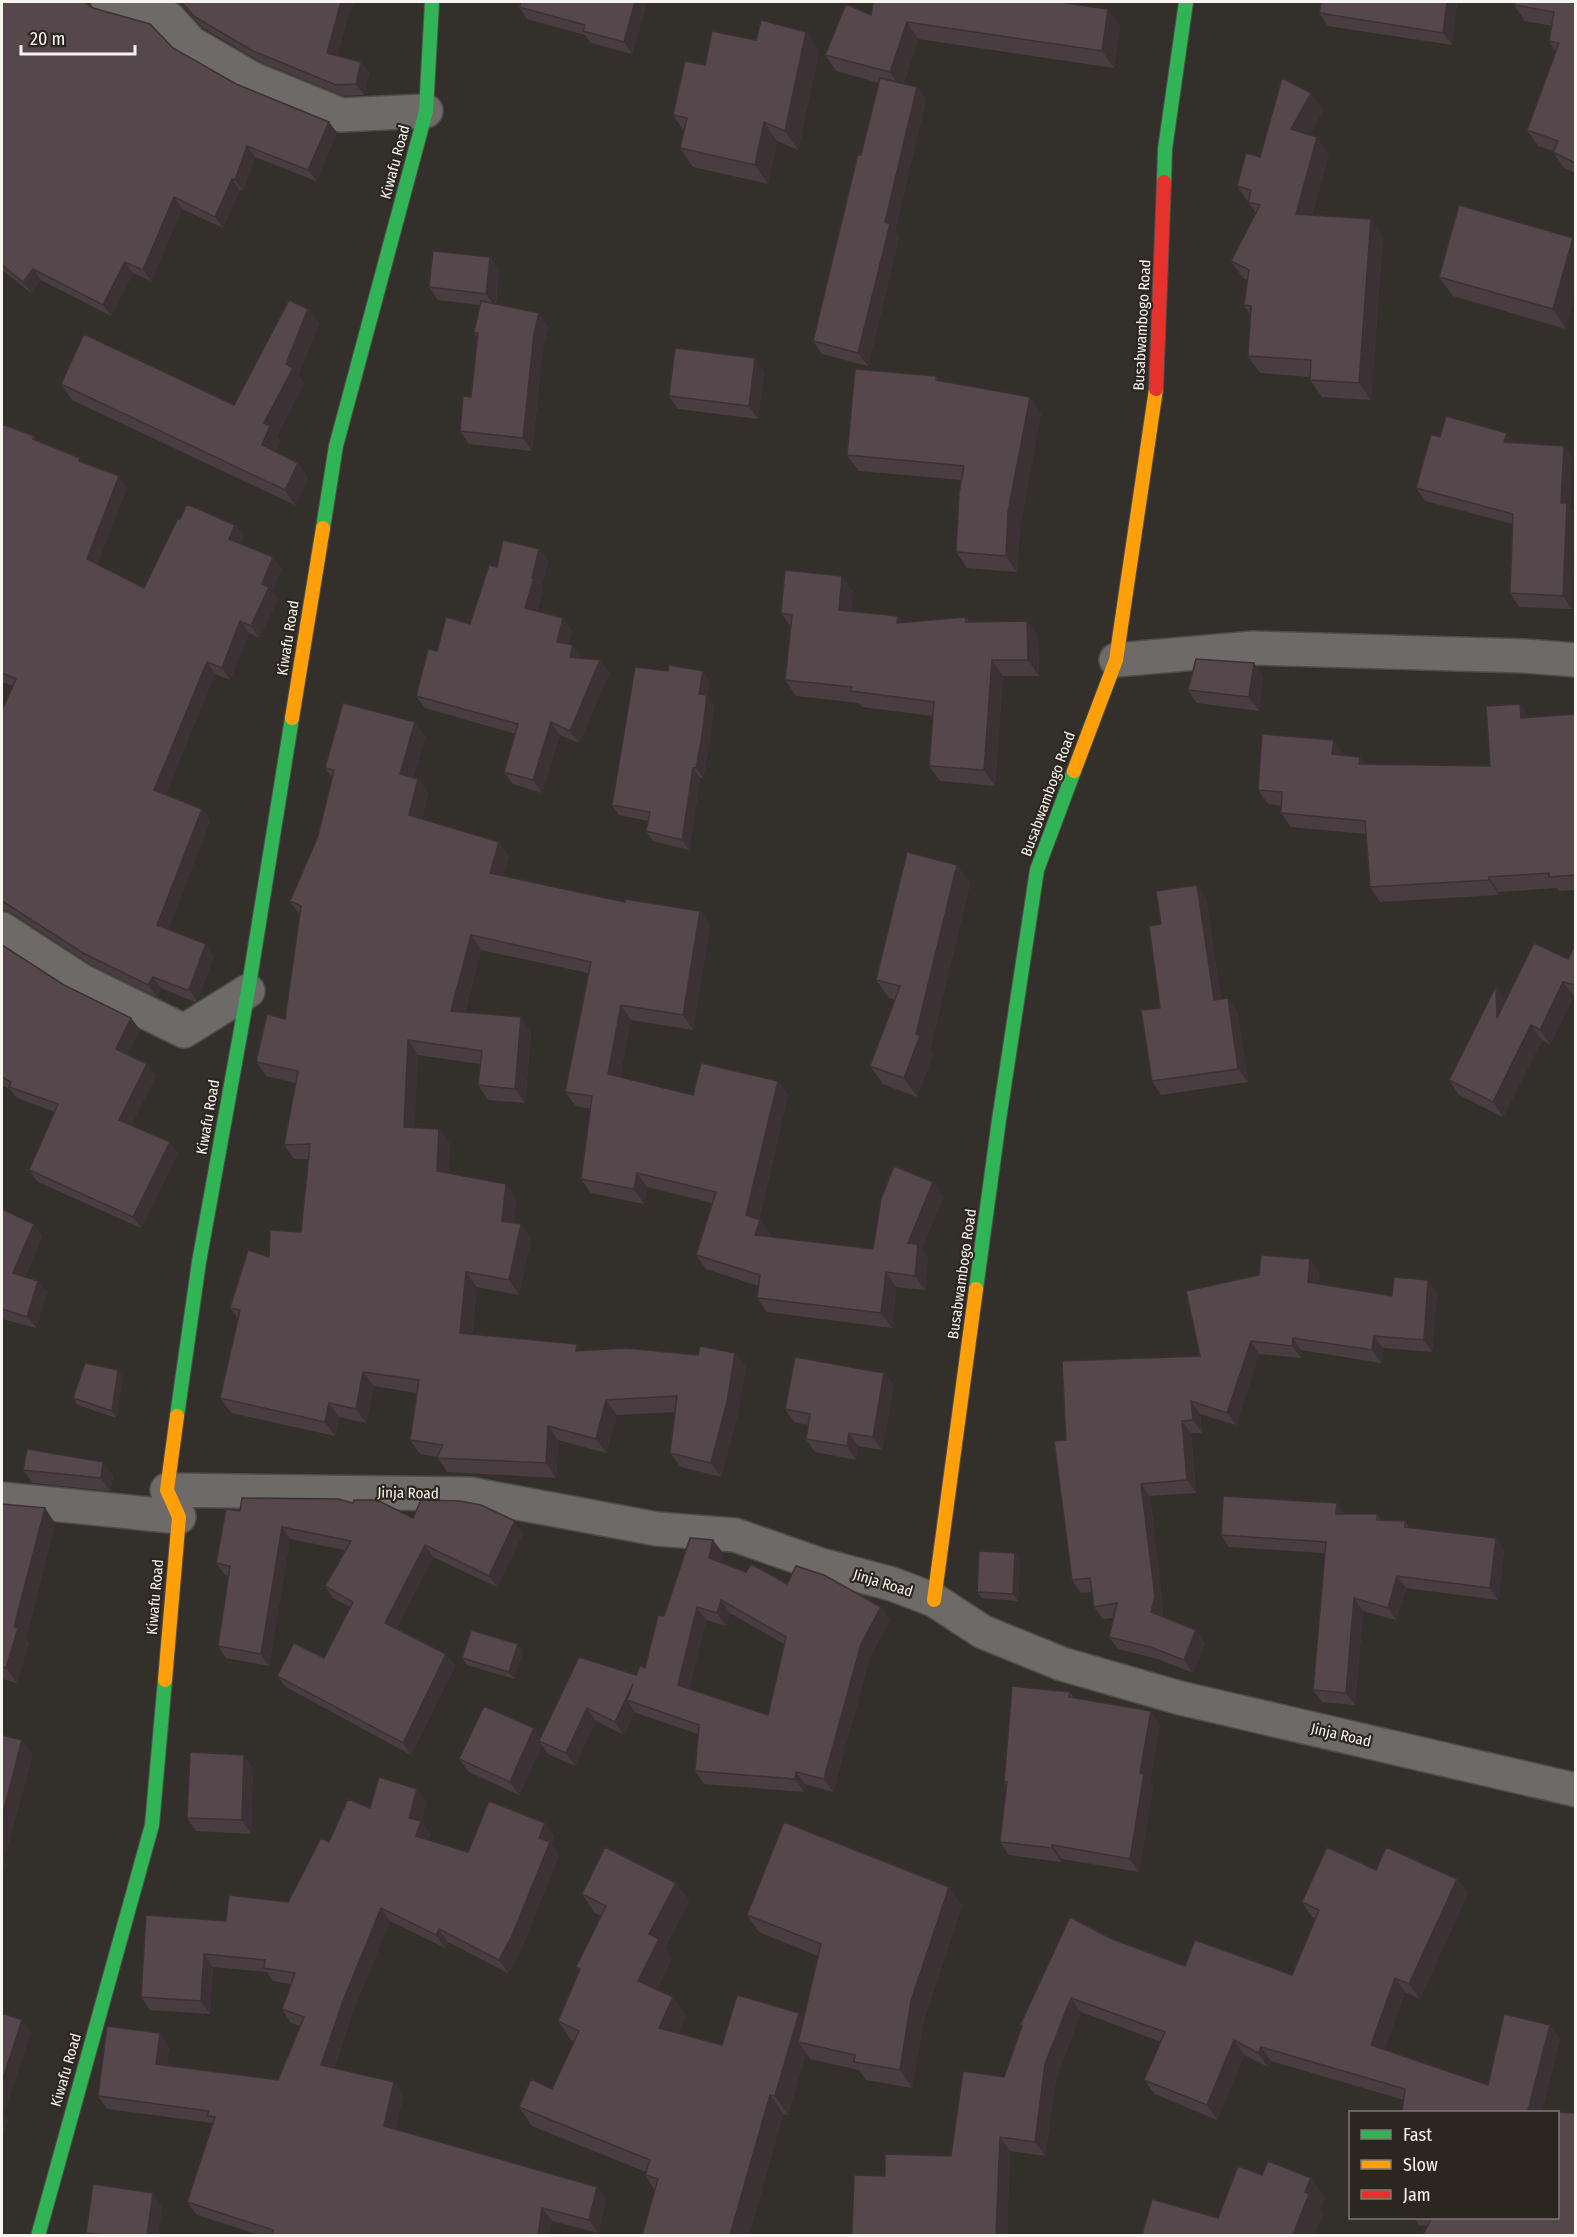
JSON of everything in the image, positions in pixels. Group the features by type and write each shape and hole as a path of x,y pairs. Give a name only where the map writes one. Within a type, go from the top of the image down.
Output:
{"street":[{"path":"108,2 168,18 191,43 253,79 341,115 426,111"},
{"name":"Kiwafu Road","path":"38,2235 152,1825 173,1504 199,1263 248,991 336,446 426,111 432,2"},
{"name":"Busabwambogo Road","path":"934,1600 999,1120 1037,870 1116,660 1157,384 1165,149 1186,2"},
{"path":"1116,660 1253,648 1575,660"},
{"path":"2,929 82,981 184,1031 248,991"},
{"name":"Jinja Road","path":"2,1499 173,1504 470,1494 657,1529 735,1535 821,1565 892,1584 934,1600 983,1632 1062,1664 1180,1698 1575,1790"}],"building":[{"path":"2,2 85,2 93,8 150,24 173,48 236,84 329,122 308,170 247,146 235,180 232,179 215,217 174,197 143,270 125,262 103,305 33,269 23,282 2,265"},
{"path":"181,2 341,2 327,53 361,62 356,84 336,85 253,51 195,17"},
{"path":"521,2 635,2 624,42 583,31 585,25 519,7"},
{"path":"873,2 1065,2 1108,9 1102,51 907,22 890,72 825,55 846,4 871,15"},
{"path":"1321,2 1447,2 1443,33 1319,13"},
{"path":"1515,2 1575,2 1575,163 1553,152 1558,141 1527,130 1559,43 1549,41 1554,12 1514,5"},
{"path":"761,20 806,32 785,131 764,122 755,165 680,148 687,118 673,115 685,61 705,65 712,31 756,40"},
{"path":"880,78 917,87 885,222 890,224 858,353 813,341 858,154 861,155"},
{"path":"1282,78 1311,93 1291,129 1317,137 1296,214 1371,219 1359,383 1310,380 1311,360 1248,356 1251,306 1244,305 1249,270 1231,261 1260,205 1248,202 1251,190 1237,186 1246,153 1260,157"},
{"path":"1459,205 1573,238 1553,309 1439,277"},
{"path":"433,251 490,257 486,294 429,287"},
{"path":"289,300 308,309 286,364 293,368 264,423 270,426 262,445 298,463 285,490 61,384 84,334 234,405"},
{"path":"481,301 539,313 534,334 523,438 460,431 463,396 471,397 478,333 474,332"},
{"path":"675,348 755,358 749,406 669,396"},
{"path":"855,369 936,376 936,380 1030,397 1008,512 1006,556 956,552 959,493 964,466 847,455"},
{"path":"1446,416 1507,433 1504,442 1564,446 1561,503 1567,503 1563,596 1510,593 1513,514 1416,488 1431,434 1440,437"},
{"path":"2,424 80,458 79,461 119,476 87,559 144,588 187,504 235,525 229,539 273,557 262,584 269,587 251,626 240,621 222,668 207,662 154,790 202,809 157,925 206,944 187,990 153,977 148,985 83,953 2,901 2,710 16,679 2,673"},
{"path":"503,540 539,549 532,578 534,578 525,608 563,618 557,642 573,645 570,657 600,660 570,731 551,722 533,780 504,772 518,724 416,696 428,649 437,651 446,617 470,624 489,565 497,567"},
{"path":"785,570 842,576 839,610 898,616 897,623 965,617 966,622 1027,621 1028,660 992,660 984,770 929,766 934,702 851,691 852,687 785,680 792,615 781,613"},
{"path":"1196,659 1254,663 1249,697 1188,690"},
{"path":"669,665 703,671 699,694 707,695 702,736 696,768 693,768 682,840 646,831 650,812 612,805 635,667 668,671"},
{"path":"343,703 415,722 400,774 418,779 409,815 499,842 490,873 625,902 625,899 700,911 683,1015 621,1005 608,1074 693,1095 701,1063 778,1081 746,1215 760,1220 755,1235 873,1249 881,1199 894,1166 933,1182 908,1243 918,1244 915,1276 886,1272 881,1313 757,1298 760,1275 696,1255 716,1192 637,1173 634,1189 581,1179 592,1096 565,1092 591,962 471,935 451,1011 521,1017 515,1089 478,1085 482,1051 408,1040 404,1127 439,1129 437,1171 506,1184 502,1221 521,1224 509,1280 466,1272 460,1333 577,1344 576,1351 625,1348 698,1355 700,1346 735,1353 727,1402 711,1463 670,1453 677,1396 606,1400 596,1439 548,1426 546,1463 437,1458 443,1445 410,1440 419,1380 363,1372 356,1409 329,1403 325,1422 220,1398 240,1310 230,1308 248,1250 269,1257 270,1230 301,1232 310,1144 284,1145 298,1071 256,1062 267,1014 285,1019 301,906 290,901 318,836 334,770 325,768"},
{"path":"1520,704 1521,718 1575,714 1575,875 1549,877 1549,873 1489,877 1489,880 1370,887 1365,821 1281,813 1282,792 1258,790 1262,734 1334,740 1332,754 1360,757 1359,764 1490,766 1486,706"},
{"path":"907,852 957,865 916,1034 920,1036 904,1078 870,1066 900,986 876,980"},
{"path":"1197,885 1214,1000 1228,998 1238,1069 1152,1081 1141,1010 1160,1008 1149,926 1161,924 1156,891"},
{"path":"1534,943 1568,959 1575,945 1575,985 1563,982 1540,1030 1531,1025 1493,1102 1449,1080 1496,986 1497,1018"},
{"path":"2,945 64,985 131,1018 116,1049 147,1064 119,1120 170,1142 133,1217 29,1170 58,1104 9,1087 11,1082 2,1077"},
{"path":"2,1209 34,1224 13,1273 38,1281 27,1317 2,1309"},
{"path":"1261,1255 1310,1259 1308,1282 1392,1296 1394,1277 1428,1280 1424,1340 1374,1336 1372,1350 1293,1338 1292,1346 1251,1341 1227,1413 1191,1401 1193,1420 1182,1421 1187,1480 1141,1484 1155,1597 1151,1612 1196,1630 1184,1660 1150,1647 1109,1637 1117,1603 1094,1607 1090,1578 1072,1580 1054,1441 1066,1440 1062,1361 1200,1356 1186,1291 1259,1275"},
{"path":"795,1357 884,1373 873,1437 849,1433 847,1446 806,1439 810,1414 785,1409"},
{"path":"85,1363 118,1370 112,1411 73,1398"},
{"path":"27,1449 103,1462 101,1478 23,1470"},
{"path":"1223,1496 1337,1503 1336,1514 1377,1514 1377,1520 1405,1521 1405,1527 1496,1538 1490,1588 1397,1576 1388,1608 1354,1598 1346,1693 1313,1690 1326,1542 1221,1535"},
{"path":"242,1498 338,1499 353,1503 354,1500 377,1500 413,1518 421,1500 460,1501 481,1505 515,1521 489,1576 425,1545 385,1623 446,1654 403,1743 277,1676 294,1643 324,1658 353,1602 325,1586 351,1541 282,1527 261,1654 218,1646 230,1566 216,1563 226,1509 240,1511"},
{"path":"2,1504 45,1508 14,1627 18,1628 6,1668 2,1667"},
{"path":"690,1538 713,1540 709,1558 746,1572 751,1564 787,1584 796,1566 824,1575 881,1607 861,1644 824,1779 796,1772 795,1779 695,1771 699,1725 627,1700 633,1684 615,1722 587,1708 566,1753 539,1741 579,1657 636,1675 640,1665 645,1668 658,1615 664,1616","holes":["721,1600 786,1637 768,1715 678,1685 697,1607 717,1613"]},
{"path":"979,1551 1015,1553 1013,1594 977,1592"},
{"path":"471,1630 518,1644 509,1672 462,1658"},
{"path":"1012,1686 1070,1692 1069,1697 1151,1711 1140,1773 1144,1774 1130,1859 1052,1845 1052,1848 1000,1842 1007,1782 1004,1782"},
{"path":"484,1706 534,1728 510,1782 459,1759"},
{"path":"2,1735 22,1740 2,1817"},
{"path":"190,1752 244,1755 242,1820 187,1818"},
{"path":"379,1777 417,1789 409,1818 421,1821 416,1836 468,1852 489,1801 545,1823 539,1838 550,1842 511,1938 499,1960 439,1929 436,1935 381,1908 343,2001 321,2065 394,2082 384,2126 597,2187 589,2220 542,2208 538,2235 272,2235 273,2230 187,2202 215,2117 207,2116 209,2111 98,2096 107,2026 160,2033 156,2064 278,2080 304,2017 282,2009 295,1973 264,1968 265,1960 204,1954 201,2001 141,1997 146,1915 226,1921 229,1895 288,1902 321,1838 329,1842 348,1799 370,1808"},
{"path":"784,1822 949,1887 911,2001 900,2070 854,2062 855,2055 798,2042 821,1944 747,1915"},
{"path":"605,1847 676,1883 649,1934 659,1939 638,1981 673,1997 659,2028 722,2045 737,1995 799,2013 775,2096 770,2095 730,2235 642,2235 658,2179 645,2175 650,2160 519,2107 531,2079 552,2089 579,2031 558,2021 580,1969 576,1967 606,1906 582,1894"},
{"path":"1327,1847 1376,1870 1386,1847 1457,1879 1409,1984 1395,1978 1371,2045 1488,2085 1504,2014 1550,2025 1528,2110 1544,2111 1402,2111 1405,2089 1261,2047 1258,2053 1234,2040 1207,2105 1144,2080 1165,2032 1071,1998 1045,2064 1035,2142 1000,2137 996,2235 852,2235 854,2175 885,2176 885,2154 951,2156 963,2071 1004,2077 1022,2026 1020,2025 1070,1917 1112,1939 1185,1966 1195,1940 1292,1975 1319,1910 1302,1902"},
{"path":"2,2013 22,2020 2,2081"},
{"path":"1559,2112 1575,2113 1575,2235 1423,2235 1431,2219 1559,2219"},
{"path":"1268,2161 1311,2178 1305,2192 1309,2194 1293,2235 1142,2235 1152,2199 1218,2218 1238,2166 1262,2175"},
{"path":"93,2184 153,2193 147,2235 86,2233"}],"traffic: fast":[{"path":"323,528 336,446 426,111 432,2"},
{"path":"1164,182 1165,149 1186,2"},
{"path":"177,1416 199,1262 248,991 292,718"},
{"path":"976,1289 1037,870 1074,771"},
{"path":"38,2236 152,1825 165,1680"}],"traffic: slow":[{"path":"1074,771 1116,660 1156,389"},
{"path":"292,718 323,528"},
{"path":"934,1600 976,1289"},
{"path":"165,1680 179,1517 167,1490 177,1416"}],"traffic: jam":[{"path":"1156,389 1164,182"}]}
